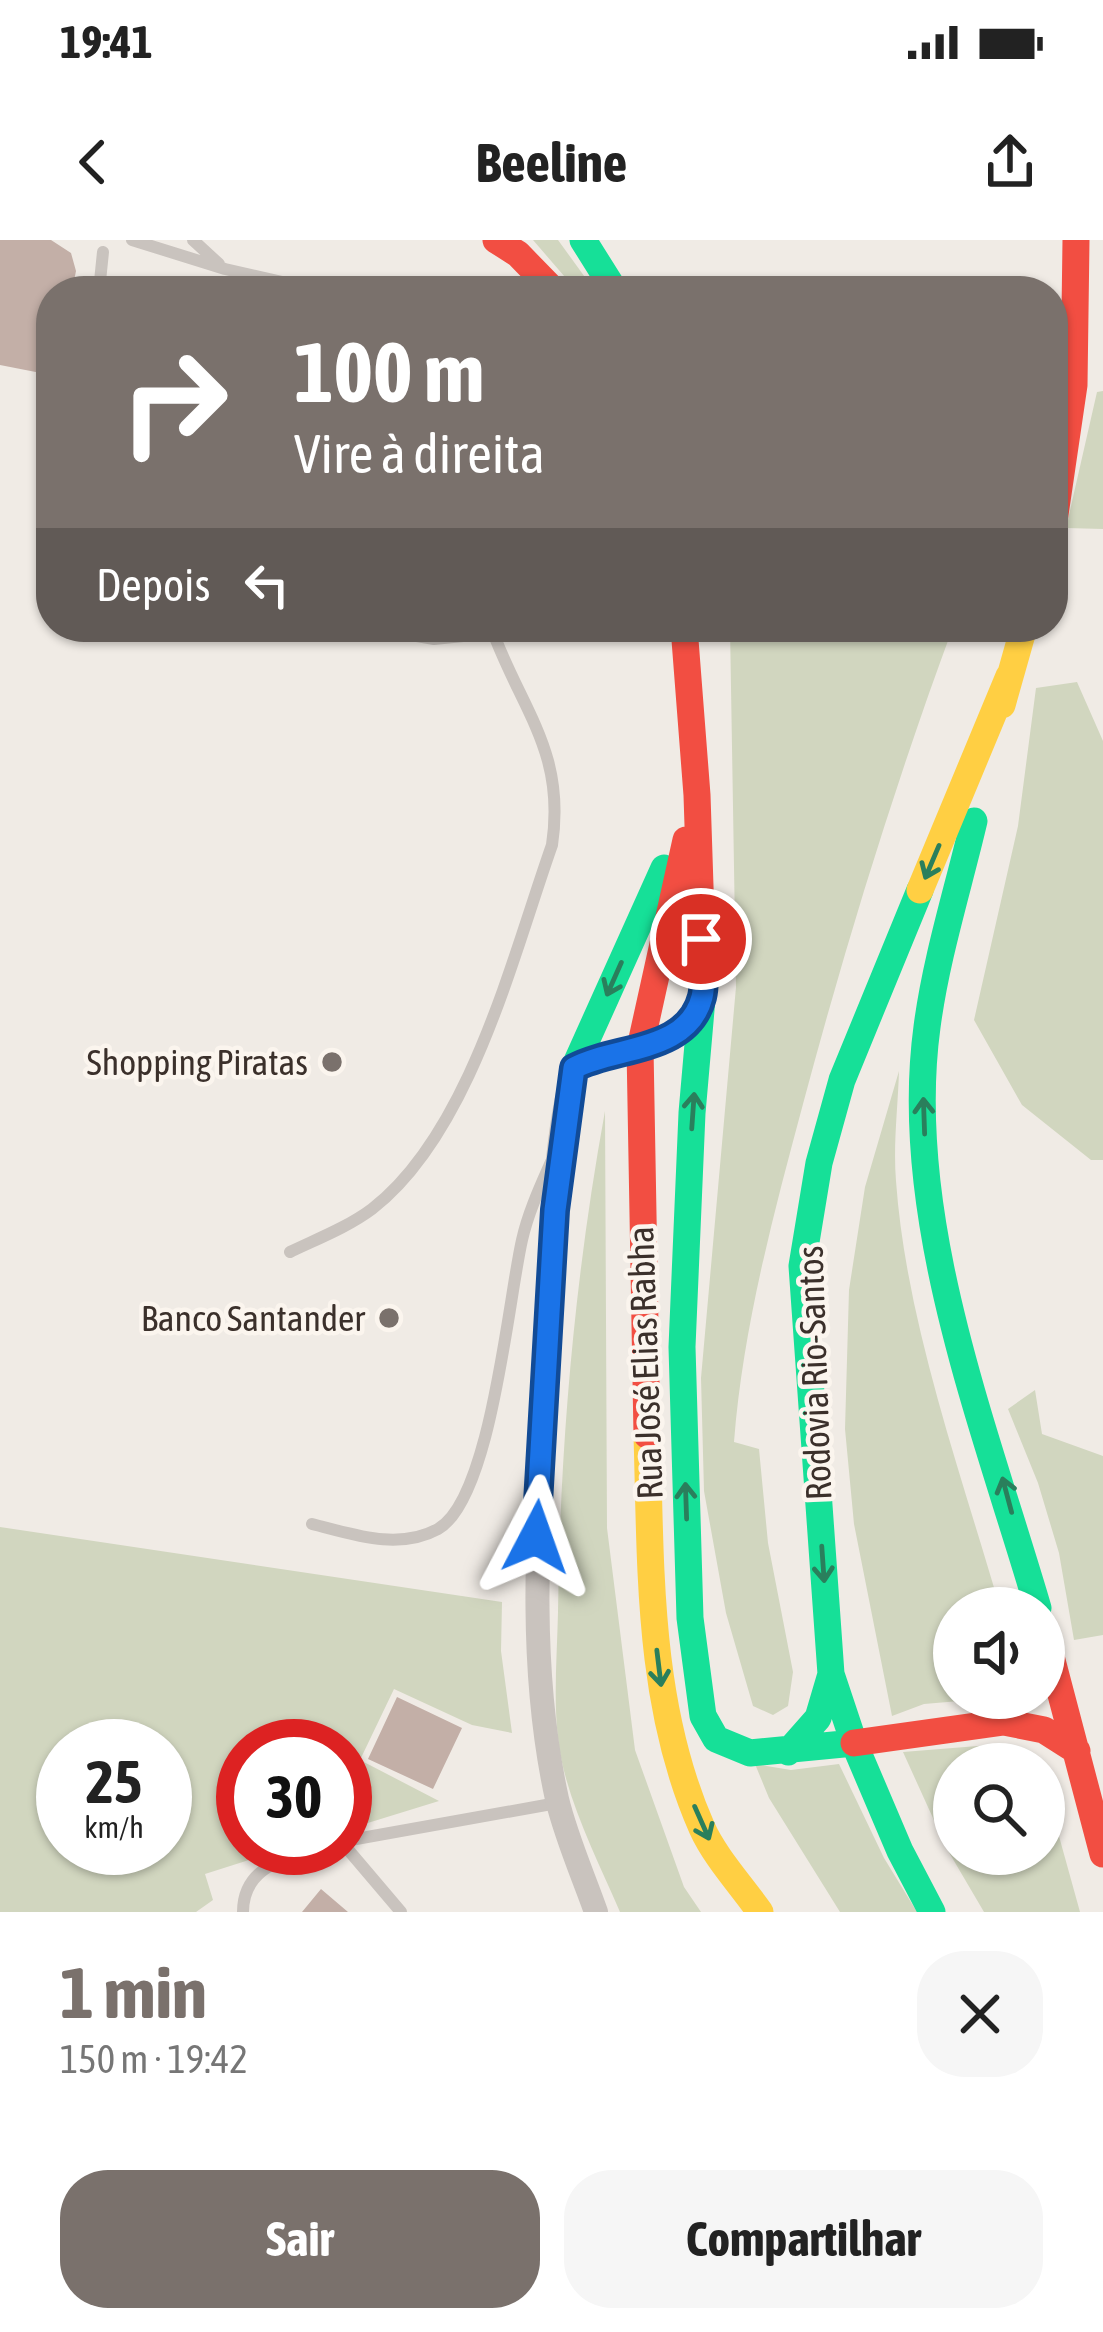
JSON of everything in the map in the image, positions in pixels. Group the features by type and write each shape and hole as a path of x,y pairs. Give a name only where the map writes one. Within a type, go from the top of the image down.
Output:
{"main road":[{"path":"496,240 539,276"},
{"path":"583,240 606,276"},
{"path":"599,240 611,276"},
{"path":"1068,423 1090,292 1076,240"},
{"name":"Rua José Elias Rabha","path":"685,642 697,795 702,998 682,1347 690,1618 703,1716 716,1739 750,1753 788,1752 1004,1722 1044,1730 1077,1751"},
{"name":"Rodovia Rio-Santos","path":"1020,642 927,1026 922,1113 933,1219 953,1317 1032,1587"},
{"name":"Rodovia Rio-Santos","path":"932,1912 900,1852 831,1674 802,1266 819,1163 842,1080 1010,676"},
{"path":"638,1087 616,1065 584,1062 697,795"},
{"name":"Rua José Elias Rabha","path":"697,795 640,1048 652,1610 666,1722 703,1831 760,1912"},
{"path":"640,1048 679,1032 702,998"},
{"path":"788,1752 816,1726 831,1674"},
{"path":"1065,1707 1103,1854"}],"street":[{"path":"596,1912 558,1803 538,1667 536,1537 563,1133 584,1062 640,1048"}],"lane":[{"path":"132,240 256,276"},
{"path":"193,240 225,269"},
{"path":"101,276 103,252"},
{"path":"290,1252 374,1207 431,1140 476,1060 552,845 554,772 543,736 497,642"},
{"path":"312,1524 376,1539 410,1540 442,1528 464,1501 493,1397 524,1233 563,1133"},
{"path":"372,1838 558,1803"},
{"path":"243,1912 243,1896 256,1875"},
{"path":"371,1875 400,1912"}],"green space":[{"path":"533,240 558,240 584,276 564,276"},
{"path":"1103,391 1103,529 1068,528 1068,519 1097,392"},
{"path":"730,642 948,642 891,804 836,984 770,1230 744,1356 734,1442 759,1449 768,1543 793,1672 788,1706 773,1715 753,1706 726,1613 704,1491 701,1378 736,987"},
{"path":"1077,682 1103,741 1103,1160 1091,1160 1022,1105 974,1020 1018,826 1036,688"},
{"path":"899,1071 895,1167 911,1288 937,1397 994,1587 933,1587 933,1703 892,1716 854,1524 845,1429 849,1290 865,1187"},
{"path":"605,1111 607,1528 635,1750 684,1887 701,1912 620,1912 572,1798 558,1740 556,1667 566,1423 577,1297"},
{"path":"1035,1390 1042,1434 1103,1456 1103,1635 1074,1640 1059,1553 1008,1409"},
{"path":"0,1527 502,1602 501,1651 512,1733 472,1725 394,1689 372,1735 372,1719 216,1719 216,1871 205,1874 213,1900 196,1912 0,1912"},
{"path":"933,1750 933,1818 903,1752"},
{"path":"755,1764 791,1770 839,1764 884,1858 917,1912 840,1912 769,1798"},
{"path":"372,1766 439,1801 372,1822"},
{"path":"1065,1858 1080,1912 984,1912 962,1875 1065,1875"}],"building":[{"path":"0,240 51,240 71,253 76,271 75,276 36,276 36,372 0,365"},
{"path":"397,1697 462,1728 433,1789 372,1761 372,1750"},
{"path":"321,1889 348,1912 302,1912"}],"traffic: fast":[{"path":"583,240 606,276"},
{"path":"974,821 927,1027 922,1099 926,1173 953,1321 1032,1587"},
{"path":"574,1068 664,868"},
{"path":"920,890 842,1080 819,1163 802,1266 831,1674 854,1743 932,1912"},
{"path":"702,947 682,1347 690,1618 703,1716 716,1739 750,1753 854,1743"},
{"path":"788,1752 818,1718 831,1674"}],"traffic: slow":[{"path":"1002,705 1020,642"},
{"path":"920,890 1009,676"},
{"path":"647,1435 655,1634 671,1733 702,1828 760,1912"}],"traffic: jam":[{"path":"496,240 539,276"},
{"path":"1068,426 1074,385 1076,240"},
{"path":"685,642 702,947"},
{"path":"647,1435 640,1048 686,840"},
{"path":"1065,1710 1103,1854"},
{"path":"854,1743 1004,1722 1044,1730 1077,1751"}],"place":[{"name":"Shopping Piratas","path":"332,1062"},
{"name":"Banco Santander","path":"389,1318"}],"route":[{"path":"536,1537 555,1210 574,1068 595,1057 663,1041 688,1024 702,998 701,939"}]}
